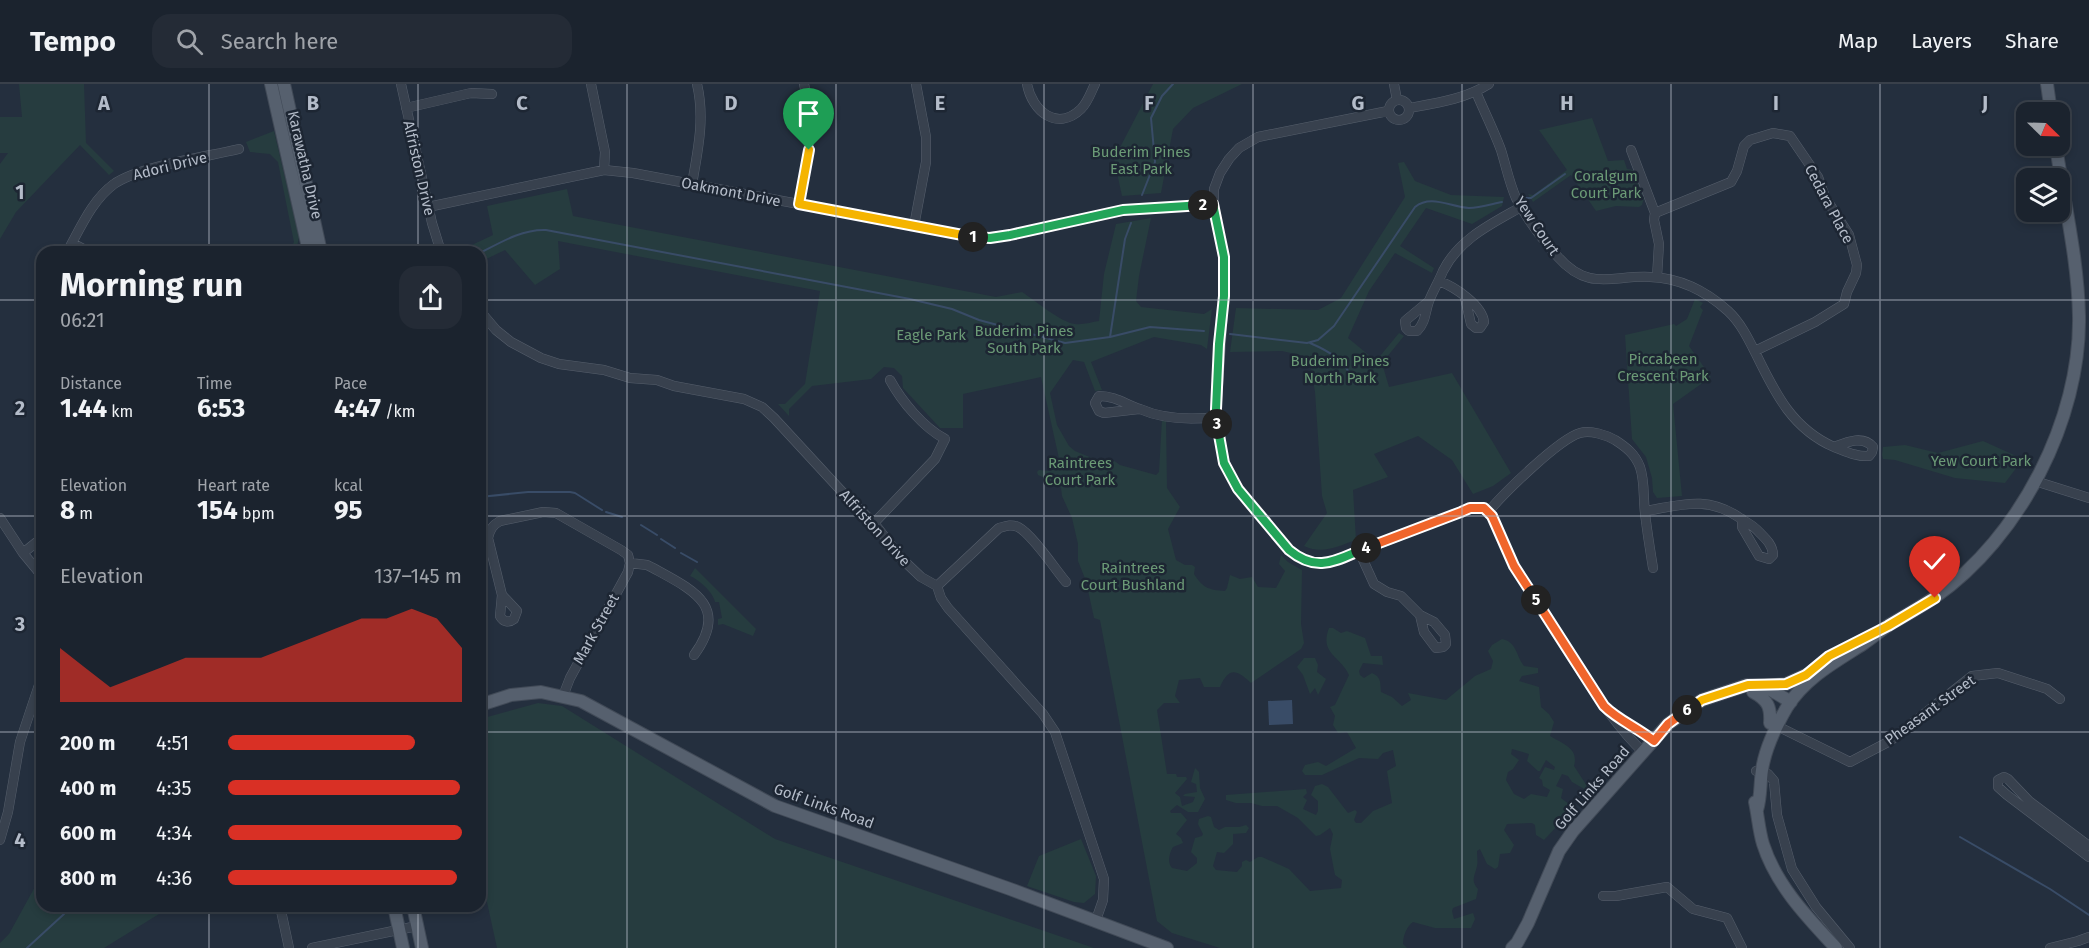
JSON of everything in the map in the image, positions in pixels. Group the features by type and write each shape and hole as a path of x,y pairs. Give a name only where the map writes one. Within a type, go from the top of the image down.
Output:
{"main road":[{"name":"Karawatha Drive","path":"271,84 308,246"},
{"name":"Karawatha Drive","path":"284,84 320,246"},
{"path":"2047,84 2050,102"},
{"path":"1786,702 1824,668 1935,598 1974,565 2014,515 2047,457 2065,411 2074,380 2078,351 2077,282 2058,156"},
{"path":"1836,948 1791,897 1774,870 1761,837 1755,800 1762,745 1786,702 1806,675 1829,656 1888,626"},
{"name":"Golf Links Road","path":"1512,948 1517,944 1528,923 1559,850 1573,831 1668,724 1691,707 1714,696 1748,685 1759,689 1786,684 1806,675"},
{"path":"1759,689 1786,702"},
{"path":"1759,689 1769,706 1774,724"},
{"name":"Golf Links Road","path":"486,703 524,693 541,692 581,701 775,806 1096,920 1167,948"},
{"path":"395,912 403,948"},
{"path":"414,912 422,948"}],"street":[{"name":"Alfriston Drive","path":"402,84 428,207 439,246"},
{"path":"591,84 605,152 604,170"},
{"path":"692,184 702,122 697,84"},
{"path":"799,204 808,161 811,128 804,84"},
{"path":"914,226 926,162 926,137 916,84"},
{"path":"1028,84 1035,106 1044,114 1055,118 1069,116 1081,109 1095,84"},
{"path":"1394,84 1397,100"},
{"path":"1409,108 1476,92 1489,84"},
{"name":"Yew Court","path":"1476,92 1521,207 1558,257 1576,272 1590,278 1604,281 1657,277 1681,282 1713,298 1734,317 1755,351 1776,394 1789,413 1807,431 1834,447"},
{"path":"406,108 471,93 492,94"},
{"path":"1397,100 1406,102 1409,108 1408,114 1400,120 1392,117 1389,111 1389,105 1397,100"},
{"path":"1389,111 1268,134 1250,141 1234,153 1224,165 1216,182 1213,204 1224,257 1224,296 1216,417 1224,463 1238,489 1289,550 1298,558 1314,564 1327,564 1470,508 1480,507 1489,511 1514,566 1598,697 1622,730 1643,752"},
{"name":"Cedara Place","path":"1655,213 1731,182 1737,171 1744,146 1750,140 1773,133 1790,136 1818,177 1825,197 1849,235 1857,265 1854,280 1847,292 1844,304 1815,322 1755,351"},
{"name":"Adori Drive","path":"70,246 96,202 114,184 135,173 239,149"},
{"path":"1631,150 1655,213 1654,220 1659,244 1657,277"},
{"name":"Oakmont Drive","path":"428,207 604,170 626,171 966,236 990,238 1123,210 1213,204"},
{"path":"1429,301 1448,262 1465,241 1521,207"},
{"path":"72,243 77,246"},
{"path":"1439,281 1455,288 1465,298"},
{"name":"Alfriston Drive","path":"486,318 511,342 541,358 559,364 604,370 630,378 657,380 674,386 744,399 768,412 874,523 902,559 921,577 937,586 948,608 1043,714 1055,732 1104,879 1104,895 1096,920"},
{"path":"874,523 935,459 945,439 934,433 898,395 890,380"},
{"path":"1139,409 1163,416 1216,417"},
{"path":"1489,511 1509,489 1569,438 1581,433 1594,433 1611,438 1629,448 1639,465 1644,485 1645,511 1653,568"},
{"path":"2035,481 2089,498"},
{"path":"1645,511 1700,502 1726,508 1742,519"},
{"path":"502,595 488,538 489,531 494,524 500,521 543,512 556,513 624,552 628,555 630,563 653,568 691,589 703,600 708,612 708,626 704,641 694,655"},
{"path":"0,518 36,569"},
{"path":"937,586 999,528 1008,525 1017,527 1027,534 1066,582"},
{"path":"23,553 36,543"},
{"path":"1359,551 1374,584 1387,592 1401,596 1420,615"},
{"name":"Mark Street","path":"563,696 570,678 628,572 630,563"},
{"name":"Pheasant Street","path":"1774,724 1850,762 1890,741 1972,676 1998,673 2047,688 2061,699"},
{"path":"0,840 8,812 20,742 36,694"},
{"path":"1614,716 1654,741"},
{"path":"1759,771 1771,776 1774,781 1780,831 1792,869 1816,907 1850,948"},
{"path":"2089,846 2029,801 2008,779 2004,777 1998,780 1998,787 2007,795 2089,857"},
{"path":"1604,896 1620,896 1667,887 1693,909 1727,918 1742,948"},
{"path":"281,912 289,948"},
{"path":"312,948 417,926"},
{"path":"2050,948 2089,937"}],"green space":[{"path":"19,84 84,84 86,143 114,171 109,175 80,145 16,212 0,239 0,164 8,153 0,153 0,117 22,117"},
{"name":"Buderim Pines East Park","path":"1153,84 1242,84 1193,108 1173,129 1161,193 1122,196 1114,159"},
{"name":"Coralgum Court Park","path":"1592,118 1608,161 1624,160 1627,169 1633,170 1644,198 1642,205 1639,207 1616,206 1596,211 1571,175 1533,202 1528,194 1533,195 1567,170 1539,130"},
{"path":"274,131 299,237 297,246 292,246 294,242 278,162 270,154 250,152 246,142"},
{"name":"Buderim Pines North Park","path":"1404,162 1415,181 1451,195 1504,197 1502,206 1472,224 1426,208 1400,246 1434,268 1432,273 1395,253 1369,291 1348,338 1376,361 1399,333 1404,336 1382,363 1389,387 1452,373 1511,473 1493,486 1473,494 1452,460 1418,436 1374,454 1388,477 1353,490 1356,540 1330,549 1311,549 1304,546 1327,513 1322,496 1315,392 1309,357 1282,351 1230,352 1236,308 1318,310 1341,298 1405,197 1398,163"},
{"path":"567,189 573,216 996,297 1022,292 1062,319 1084,324 1099,321 1104,274 1116,224 1151,218 1136,301 1141,307 1204,314 1212,309 1207,349 1201,345 1154,337 1091,362 1102,390 1095,391 1084,362 1073,360 1050,393 1057,425 1069,446 1075,451 1092,458 1113,460 1120,465 1156,475 1159,472 1162,419 1166,420 1167,488 1180,507 1168,529 1176,560 1195,567 1194,574 1207,587 1225,591 1230,575 1240,579 1252,577 1258,587 1276,588 1285,571 1279,564 1281,555 1302,570 1301,624 1304,643 1301,649 1251,683 1233,672 1227,676 1220,687 1204,687 1200,678 1179,680 1175,696 1180,703 1164,703 1157,710 1167,774 1176,774 1177,777 1187,779 1175,793 1180,797 1182,806 1193,802 1195,797 1183,796 1185,794 1197,792 1196,784 1191,782 1195,768 1199,772 1200,788 1205,799 1198,812 1188,812 1177,805 1170,811 1181,813 1187,820 1176,834 1183,843 1173,847 1170,866 1187,871 1197,863 1197,858 1191,852 1195,838 1203,834 1198,824 1199,819 1208,816 1211,817 1214,827 1219,830 1225,827 1246,825 1249,828 1246,833 1233,834 1233,844 1224,853 1217,852 1213,866 1216,870 1237,872 1242,862 1246,860 1250,862 1262,857 1289,869 1310,891 1341,888 1342,880 1335,875 1330,849 1333,834 1330,828 1316,836 1298,818 1277,806 1236,803 1226,800 1226,795 1306,789 1307,793 1303,797 1307,800 1303,809 1316,815 1318,801 1311,795 1315,786 1322,784 1328,787 1348,813 1355,810 1357,812 1354,820 1356,823 1361,823 1373,811 1392,803 1387,771 1396,766 1393,750 1383,753 1378,759 1359,758 1322,775 1305,775 1302,771 1305,765 1318,762 1326,766 1356,748 1347,732 1338,733 1333,725 1335,716 1330,707 1335,705 1349,675 1329,649 1327,637 1329,628 1341,633 1347,631 1365,638 1371,656 1382,656 1383,665 1363,663 1359,671 1360,675 1364,678 1372,673 1375,675 1380,681 1381,692 1392,697 1402,706 1411,700 1408,693 1446,700 1475,676 1491,669 1493,661 1488,651 1492,645 1502,639 1511,643 1524,666 1538,668 1538,673 1522,676 1519,681 1539,687 1541,707 1554,722 1550,736 1565,744 1572,751 1574,766 1587,786 1586,790 1562,774 1556,786 1563,789 1561,798 1574,808 1544,840 1536,835 1535,825 1532,823 1507,824 1504,830 1514,845 1510,853 1500,854 1498,867 1495,869 1487,864 1480,849 1477,851 1474,875 1478,889 1476,899 1453,908 1452,911 1454,919 1473,913 1475,919 1471,928 1435,928 1413,922 1404,938 1403,944 1407,948 1220,948 1172,933 1157,921 1100,620 1094,618 1086,581 1078,561 1078,544 1072,518 1062,496 1061,488 1056,483 1038,475 1037,472 1039,470 1049,471 1059,467 1060,463 1041,377 963,394 963,428 940,428 903,388 902,376 894,368 884,367 871,379 812,386 789,409 789,416 778,404 785,404 805,384 820,291 558,241 560,269 535,285 505,250 486,259 486,246 470,246 493,235 487,206","holes":["1512,749 1529,754 1527,761 1538,771 1546,760 1555,767 1554,770 1545,767 1539,778 1543,786 1550,790 1547,797 1531,794 1524,799 1514,794 1506,780 1508,772 1519,760 1511,754"]},
{"name":"Piccabeen Crescent Park","path":"1695,299 1703,303 1700,307 1703,310 1689,346 1711,377 1673,404 1682,496 1657,498 1653,492 1646,457 1632,439 1625,335 1674,324 1676,326 1687,319"},
{"name":"Yew Court Park","path":"1983,441 2023,459 2005,483 1955,478 1895,460 1883,459 1882,455 1883,447 1905,445 1938,453"},
{"path":"695,568 756,629 753,636 723,624 718,625 718,619 722,618 719,602 715,602 712,594 690,576"},
{"path":"1304,658 1315,658 1318,665 1317,672 1326,679 1318,695 1315,688 1310,694 1303,675 1297,667"},
{"path":"538,703 562,706 775,839 1094,948 497,948 486,898 486,717"},
{"path":"1081,839 1096,876 1095,894 1084,903 1074,902 1027,886 1039,856"},
{"path":"36,885 36,912 162,912 104,948 0,948 0,943 9,934"}],"water":[{"path":"1292,700 1293,724 1269,725 1268,701"}],"waterway":[{"path":"1142,195 1155,162 1151,118 1162,96 1173,84"},
{"path":"1525,198 1531,198 1565,174"},
{"path":"1230,334 1307,343 1318,340 1334,326 1415,207 1421,203 1434,201 1469,208 1502,202"},
{"path":"1110,337 1125,239 1131,223"},
{"path":"486,250 521,234 546,230 910,299 952,309 979,320 1065,343 1110,337 1150,327 1204,331"},
{"path":"1310,343 1336,358 1346,367 1354,381"},
{"path":"486,496 528,492 570,492 602,510"},
{"path":"606,512 622,517"},
{"path":"641,525 657,535"},
{"path":"661,539 675,548"},
{"path":"681,553 697,562"},
{"path":"1960,837 2050,889 2089,915"},
{"path":"27,948 65,912"}],"route":[{"path":"809,150 799,204 980,238 1010,235 1123,210 1213,204 1224,257 1224,296 1219,344 1216,417 1224,463 1238,489 1289,550 1298,558 1314,564 1327,564 1470,508 1480,507 1489,511 1514,566 1604,706 1614,716 1654,741 1668,724 1702,700 1748,685 1786,684 1806,675 1829,656 1888,626 1935,598"}],"park label":[{"name":"Eagle Park","path":"931,335"},
{"name":"Buderim Pines South Park","path":"1024,340"},
{"name":"Raintrees Court Park","path":"1080,472"},
{"name":"Raintrees Court Bushland","path":"1133,576"}]}
